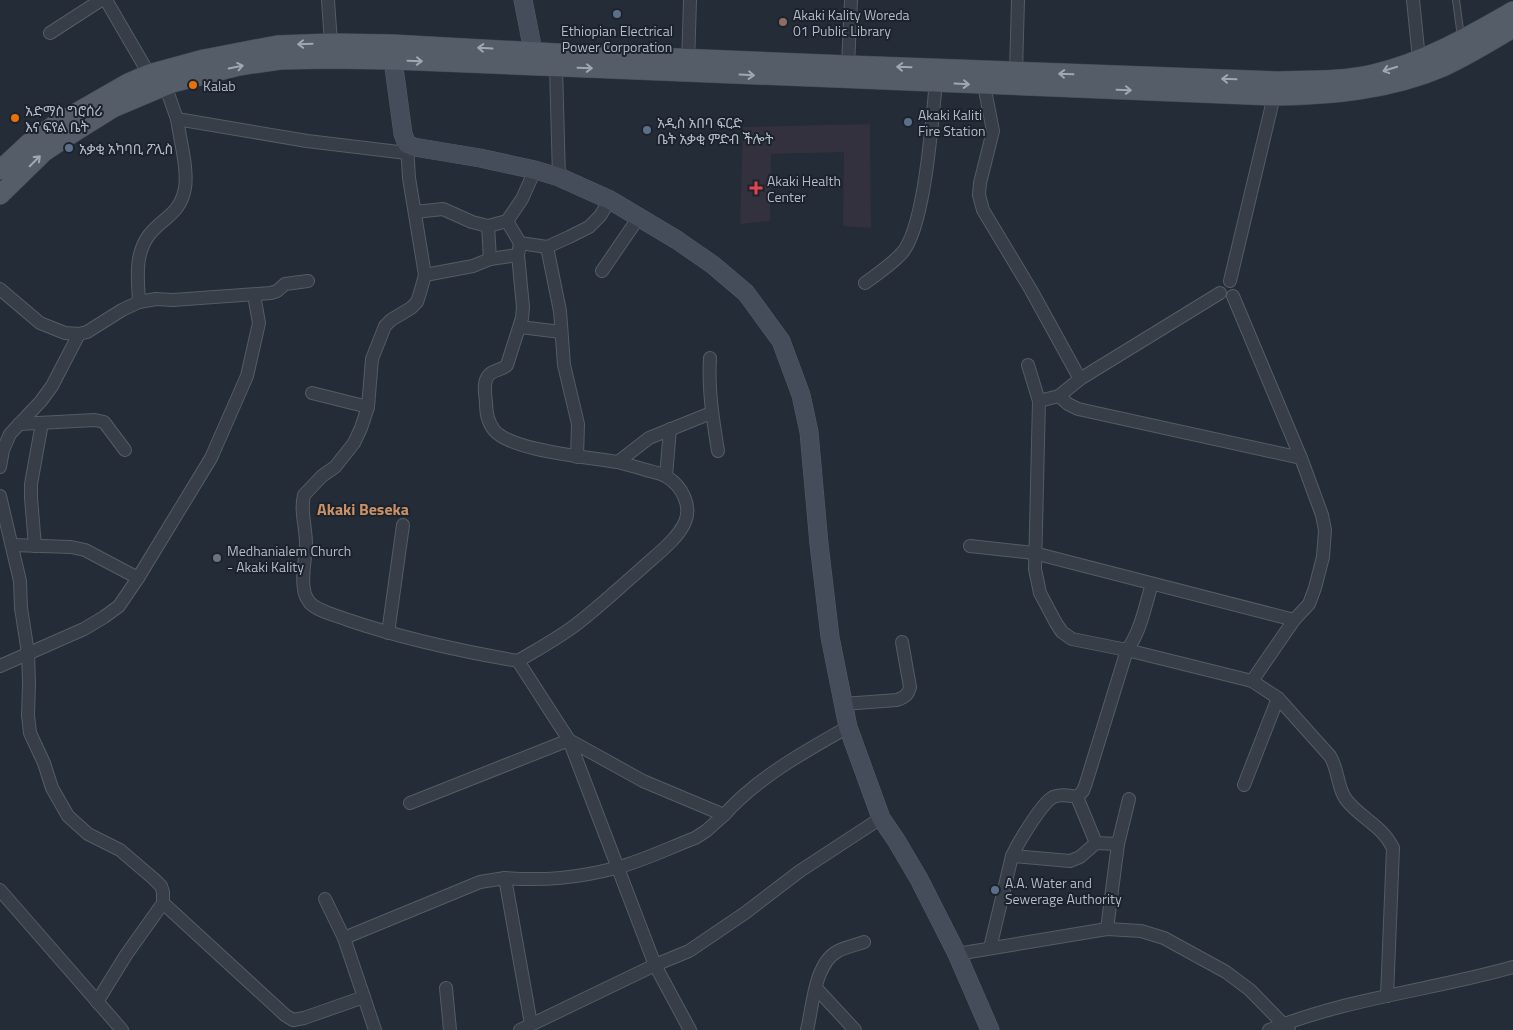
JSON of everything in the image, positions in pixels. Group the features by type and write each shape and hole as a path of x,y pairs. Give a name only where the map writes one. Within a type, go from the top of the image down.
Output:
{"main road":[{"path":"523,0 535,58"},
{"path":"0,195 44,152 113,108 165,85 239,66 280,60 535,58 556,67 848,65 1278,81 1325,80 1372,74 1434,54 1513,11"},
{"path":"0,170 29,143 53,126 128,83 149,74 238,51 277,45 331,43 392,44 535,58 688,65 984,85 1274,96 1318,95 1364,89 1420,75 1465,56 1513,28"},
{"path":"392,60 403,134 407,148 414,147 480,158 535,170 559,177 610,200 678,240 713,265 746,293 781,340 801,395 809,432 830,637 848,727 881,818 919,879 957,954 990,1030"}],"street":[{"path":"50,33 101,0"},
{"path":"106,0 149,74"},
{"path":"328,0 331,43"},
{"path":"688,65 690,0"},
{"path":"848,65 851,0"},
{"path":"1016,72 1018,0"},
{"path":"1412,0 1419,59"},
{"path":"556,67 559,177"},
{"path":"865,283 902,254 913,236 921,200 936,82"},
{"path":"139,302 137,272 139,257 144,244 150,234 171,216 180,203 185,188 186,175 177,119 165,85"},
{"path":"984,85 994,130 980,183 979,195 983,210 1031,290 1080,379"},
{"path":"1230,281 1274,96"},
{"path":"177,119 307,141 407,148 409,178 425,275 416,302 411,308 391,320 385,326 372,360 368,407 361,428 346,454 304,495 302,502 306,555 302,576 304,592 310,602 320,610 388,633 454,650 518,661 550,643 579,623 652,559 680,532 686,520 687,505 677,485 666,476 618,462 550,452 503,437 494,431 486,417 485,385 488,376 504,369 507,365 520,327 524,307 519,249 507,221"},
{"path":"415,212 443,209 472,222 488,226 507,221 522,199 535,170"},
{"path":"425,275 473,266 519,249 547,247 589,227 600,216 610,200"},
{"path":"602,272 639,217"},
{"path":"488,226 490,259"},
{"path":"547,247 560,311 564,365 578,424 577,457"},
{"path":"0,289 40,323 59,331 79,334 87,332 122,310 139,302 156,299 174,300 254,295 277,291 285,284 308,281"},
{"path":"1230,281 1235,284 1236,294 1224,298 1220,293 1221,284 1230,281"},
{"path":"1039,401 1058,396 1080,379 1220,293"},
{"path":"0,666 84,629 119,606 211,458 247,376 259,323 254,295"},
{"path":"1233,296 1301,458 1322,515 1325,530 1316,588 1309,604 1294,620 1252,681"},
{"path":"520,327 561,332"},
{"path":"0,467 3,450 10,434 42,401 52,386 79,334"},
{"path":"710,358 711,413 718,451"},
{"path":"1028,366 1039,401 1035,569 1040,593 1056,624 1062,632 1072,639 1127,650 1252,681 1278,698 1330,756 1335,764 1343,794 1348,803 1382,830 1393,848 1386,996"},
{"path":"312,393 368,407"},
{"path":"1058,396 1078,409 1301,458"},
{"path":"618,462 649,438 711,413"},
{"path":"19,424 95,420 104,422 125,450"},
{"path":"35,546 30,498 42,423"},
{"path":"666,476 670,429"},
{"path":"0,496 20,581 21,608 28,653 30,683 28,715 30,733 42,757 52,788 68,816 76,825 99,840 120,850 161,886 163,892 163,903 126,955 97,1002"},
{"path":"388,633 403,525"},
{"path":"12,545 71,547 85,550 138,578"},
{"path":"970,546 1034,553 1294,620"},
{"path":"1077,797 1086,783 1127,650 1138,632 1152,584"},
{"path":"843,704 897,700 904,698 908,694 910,687 902,642"},
{"path":"518,661 569,740 655,965 690,1030"},
{"path":"1244,785 1278,698"},
{"path":"344,938 480,882 505,878 558,879 617,868 695,838 706,831 736,802 777,770 848,727"},
{"path":"410,803 569,740"},
{"path":"569,740 643,781 724,815"},
{"path":"990,948 1012,856 1018,844 1046,802 1059,796 1077,797"},
{"path":"1077,797 1096,843"},
{"path":"1107,929 1118,844 1129,799"},
{"path":"505,878 526,1027 655,965 676,957 710,938 800,871 881,818"},
{"path":"1012,856 1070,861 1080,857 1096,843 1118,844"},
{"path":"0,890 122,1030"},
{"path":"324,900 344,938 376,1030"},
{"path":"163,903 284,1016 294,1020 304,1018 364,997"},
{"path":"957,954 1107,929 1141,931 1164,938 1226,972 1250,990 1287,1027"},
{"path":"807,1030 816,988 824,964 839,950 864,942"},
{"path":"1269,1030 1287,1027 1337,1008 1513,967"},
{"path":"446,988 450,1030"},
{"path":"816,988 855,1030"}],"lane":[{"path":"1456,0 1461,41"}],"shaded area":[{"name":"Akaki Health Center","path":"870,124 871,228 843,226 844,152 771,154 770,221 740,224 743,127"}],"place":[{"name":"Ethiopian Electrical Power Corporation","path":"617,14"},
{"name":"Akaki Kality Woreda 01 Public Library","path":"783,22"},
{"name":"Kalab","path":"193,85"},
{"name":"አድማስ ግሮሰሪ እና ፍየል ቤት","path":"15,118"},
{"name":"Akaki Kaliti Fire Station","path":"908,122"},
{"name":"አዲስ አበባ ፍርድ ቤት አቃቂ ምድብ ችሎት","path":"647,130"},
{"name":"አቃቂ አካባቢ ፖሊስ","path":"69,148"},
{"name":"Akaki Health Center","path":"756,188"},
{"name":"Medhanialem Church - Akaki Kality","path":"217,558"},
{"name":"A.A. Water and Sewerage Authority","path":"995,890"}],"district":[{"name":"Akaki Beseka","path":"363,509"}]}
